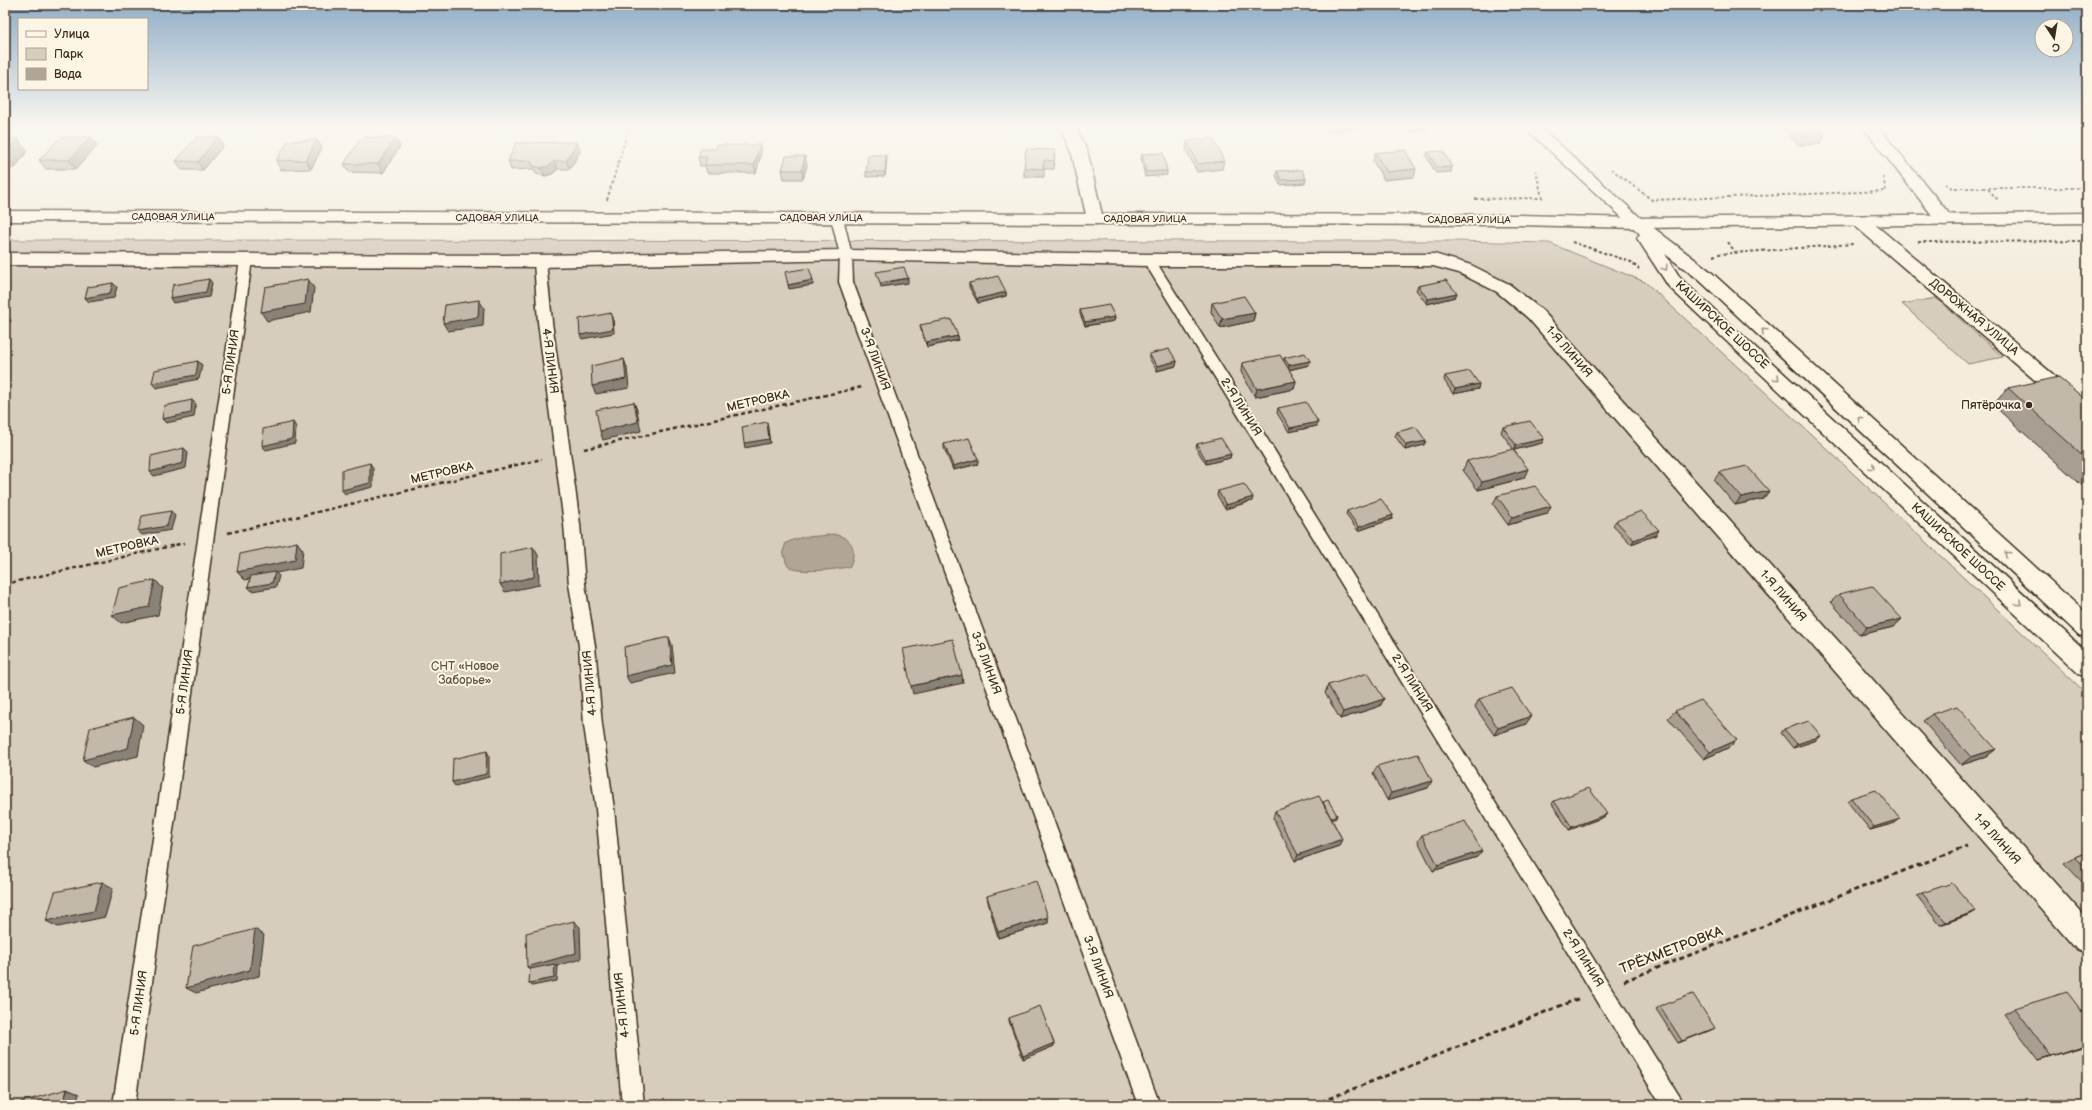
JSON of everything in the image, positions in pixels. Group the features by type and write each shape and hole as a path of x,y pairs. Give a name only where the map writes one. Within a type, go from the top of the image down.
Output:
{"street":[{"path":"1086,179 1095,219"},
{"path":"1588,179 1636,223"},
{"path":"1912,179 1945,220"},
{"name":"САДОВАЯ УЛИЦА","path":"5,216 1518,220 1636,223 2087,218"},
{"name":"ДОРОЖНАЯ УЛИЦА","path":"1860,221 2087,414"},
{"name":"КАШИРСКОЕ ШОССЕ","path":"1636,223 1704,275 2087,628"},
{"name":"КАШИРСКОЕ ШОССЕ","path":"1636,223 1675,283 2087,667"},
{"name":"1-Я ЛИНИЯ","path":"5,259 540,261 846,256 1149,260 1434,260 1465,269 1503,288 1535,314 2087,940"}],"lane":[{"name":"3-Я ЛИНИЯ","path":"837,218 846,256 846,282 1149,1105"},
{"name":"5-Я ЛИНИЯ","path":"124,1105 246,260"},
{"name":"2-Я ЛИНИЯ","path":"1149,260 1674,1105"},
{"name":"4-Я ЛИНИЯ","path":"540,261 545,322 563,454 577,584 587,646 593,725 605,810 622,1004 633,1105"}],"path":[{"path":"606,202 613,179"},
{"path":"1538,179 1542,198"},
{"path":"1624,179 1652,200 1886,191 1883,179"},
{"path":"1940,182 1952,188 2087,188"},
{"path":"1565,240 1631,262 1641,271"},
{"name":"МЕТРОВКА","path":"5,584 563,454 884,382"},
{"name":"ТРЁХМЕТРОВКА","path":"1313,1105 1602,989 1994,836"}],"green space":[{"name":"СНТ «Новое Заборье»","path":"5,240 1451,241 1549,243 1645,282 1826,448 2087,694 2087,1105 5,1105"},
{"path":"1936,298 2003,357 1968,364 1902,304"}],"water":[{"path":"833,534 845,538 852,545 853,554 850,566 828,570 808,571 792,568 786,563 783,551 786,543 798,538"}],"building":[{"path":"1280,179 1306,179 1281,180"},
{"path":"904,267 908,278 880,283 876,272"},
{"path":"809,268 813,280 788,285 785,272"},
{"path":"998,276 1006,292 977,299 969,283"},
{"path":"209,279 206,292 170,298 173,285"},
{"path":"308,279 305,304 261,312 265,287"},
{"path":"1446,280 1457,293 1428,299 1418,286"},
{"path":"113,283 110,293 85,298 88,287"},
{"path":"1244,296 1255,313 1222,319 1212,303"},
{"path":"479,300 478,317 443,323 445,305"},
{"path":"1109,305 1115,317 1085,322 1080,310"},
{"path":"611,313 613,329 580,335 579,319"},
{"path":"951,319 958,336 926,342 920,325"},
{"path":"1169,349 1177,361 1157,366 1149,354"},
{"path":"1305,353 1310,361 1289,365 1284,358"},
{"path":"1280,355 1296,381 1257,389 1242,363"},
{"path":"624,359 626,379 592,386 591,366"},
{"path":"198,361 196,375 152,383 155,370"},
{"path":"1470,371 1479,384 1455,389 1445,376"},
{"path":"2059,377 2087,401 2087,459 2008,388"},
{"path":"192,400 191,413 162,419 164,406"},
{"path":"634,402 638,422 600,431 596,410"},
{"path":"1306,402 1318,422 1290,428 1278,408"},
{"path":"1530,421 1544,439 1516,445 1503,427"},
{"path":"293,422 292,439 262,446 263,429"},
{"path":"767,422 769,439 744,443 742,427"},
{"path":"1416,427 1426,441 1406,445 1397,432"},
{"path":"969,438 978,459 953,466 944,444"},
{"path":"1221,438 1231,454 1206,460 1197,444"},
{"path":"184,448 183,463 150,472 151,456"},
{"path":"1513,449 1528,469 1482,482 1467,461"},
{"path":"370,463 370,483 342,490 342,470"},
{"path":"1747,466 1769,491 1741,497 1720,472"},
{"path":"1244,484 1253,497 1226,505 1218,491"},
{"path":"1535,486 1551,506 1512,517 1497,496"},
{"path":"1381,499 1393,515 1359,527 1347,511"},
{"path":"171,511 167,526 138,531 142,516"},
{"path":"1641,511 1659,530 1634,540 1616,521"},
{"path":"297,542 295,560 237,572 240,554"},
{"path":"533,547 534,577 500,584 500,554"},
{"path":"275,572 272,583 248,587 251,576"},
{"path":"155,580 149,607 112,615 119,588"},
{"path":"1872,586 1902,619 1867,627 1839,594"},
{"path":"669,637 672,665 626,676 624,647"},
{"path":"953,639 962,675 911,686 903,649"},
{"path":"1368,673 1384,699 1343,712 1328,685"},
{"path":"1512,688 1531,716 1498,728 1479,699"},
{"path":"1701,700 1737,740 1710,752 1675,711"},
{"path":"1957,706 1996,749 1971,757 1932,714"},
{"path":"134,717 128,748 83,760 90,728"},
{"path":"1809,721 1821,736 1797,744 1784,729"},
{"path":"487,751 486,774 452,782 453,759"},
{"path":"1418,754 1432,781 1391,793 1377,766"},
{"path":"1589,788 1607,814 1572,827 1554,801"},
{"path":"1876,790 1900,819 1874,827 1851,798"},
{"path":"1319,796 1342,839 1298,855 1275,811"},
{"path":"1328,800 1337,815 1331,818 1323,802"},
{"path":"1465,821 1482,851 1438,865 1422,835"},
{"path":"2087,852 2087,869 2075,857"},
{"path":"1036,881 1048,917 998,932 987,896"},
{"path":"102,882 94,911 46,921 55,892"},
{"path":"1952,883 1976,911 1946,922 1922,893"},
{"path":"574,921 576,953 527,967 526,933"},
{"path":"255,929 250,970 186,988 193,946"},
{"path":"555,964 554,978 529,983 530,969"},
{"path":"2067,992 2087,1018 2087,1044 2051,1056 2015,1008"},
{"path":"1693,994 1715,1028 1682,1041 1660,1006"},
{"path":"1040,1006 1054,1043 1023,1056 1009,1018"},
{"path":"67,1089 63,1105 20,1105 21,1102"}],"place":[{"name":"Пятёрочка","path":"2029,405"}]}
